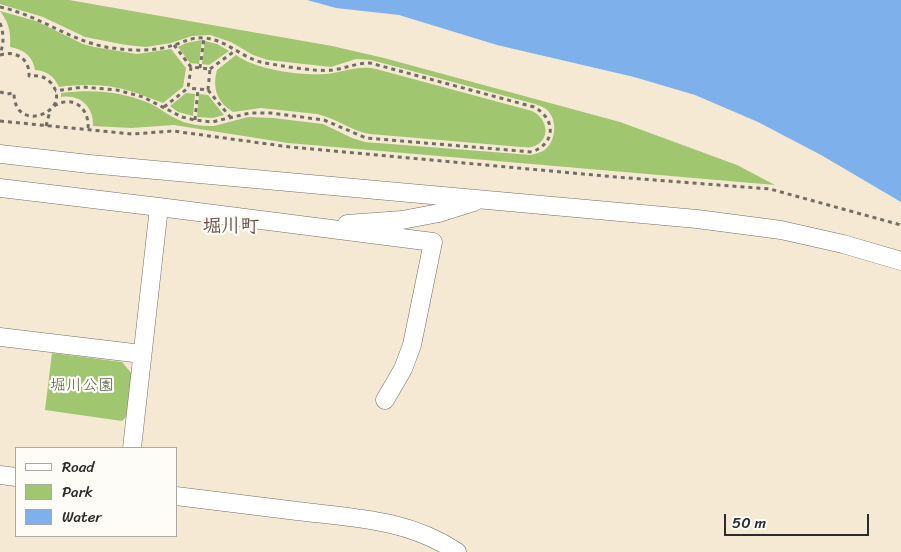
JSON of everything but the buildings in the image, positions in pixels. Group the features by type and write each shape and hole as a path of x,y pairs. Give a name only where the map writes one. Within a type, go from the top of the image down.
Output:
{"street":[{"path":"0,154 89,164 697,219 781,230 843,244 901,261"},
{"path":"0,188 433,242 412,345 403,370 385,400"},
{"path":"300,225 402,220 439,214 480,200"},
{"path":"132,447 159,207"},
{"path":"0,337 142,354"},
{"path":"0,475 15,476"},
{"path":"178,496 378,520 415,530 442,542 457,552"}],"path":[{"path":"0,7 33,17 81,39 106,47 136,50 174,45 189,39 204,38 224,42 252,59 264,63 318,70 335,70 352,65 370,63 534,107 548,118 550,125 549,138 540,148 532,152 366,138 324,120 271,113 250,113 212,122 182,117 142,97 117,90 84,87 55,91"},
{"path":"0,23 4,42 0,54 8,53 22,57 29,68 29,76 41,76 52,84 56,97 46,126"},
{"path":"200,68 204,38"},
{"path":"174,45 190,67 188,88"},
{"path":"190,67 210,69 236,50"},
{"path":"208,90 210,69"},
{"path":"164,107 188,88 198,88 208,90 231,118"},
{"path":"195,120 198,88"},
{"path":"0,92 14,94 17,106 27,115 40,116 62,102 75,103 85,111 88,130"},
{"path":"0,121 132,134 174,131 290,147 770,189 901,225"}],"green space":[{"path":"0,0 69,0 332,46 384,58 620,122 737,165 775,185 288,143 174,125 131,128 93,126 91,113 84,103 74,98 61,97 61,93 95,91 128,96 149,103 183,122 196,125 214,126 248,117 323,124 365,142 531,155 547,148 554,133 554,122 549,112 535,104 371,60 356,59 331,67 268,60 253,55 231,42 210,35 192,36 171,43 146,47 126,45 85,37 43,17 0,4"},
{"path":"0,11 36,21 83,44 94,47 137,54 171,49 186,68 183,87 163,103 134,92 112,87 86,85 59,87 50,75 35,70 27,54 19,49 10,47 9,28"},
{"path":"202,40 199,64 190,63 178,47 186,43"},
{"path":"205,41 217,44 229,51 209,65 202,64"},
{"path":"236,55 255,65 292,73 327,74 357,68 376,69 532,111 542,119 546,129 545,135 538,144 531,147 521,147 370,134 317,114 261,108 233,112 223,104 217,94 215,83 217,70"},
{"path":"186,93 195,94 193,116 178,112 170,106"},
{"path":"199,94 208,95 224,115 213,118 197,117"},
{"name":"堀川公園","path":"52,353 122,362 132,374 126,417 122,421 45,410"}],"water":[{"path":"307,0 901,0 901,202 821,155 758,122 695,95 634,77 497,45 399,15 336,8"}],"district":[{"name":"堀川町","path":"231,227"}]}
